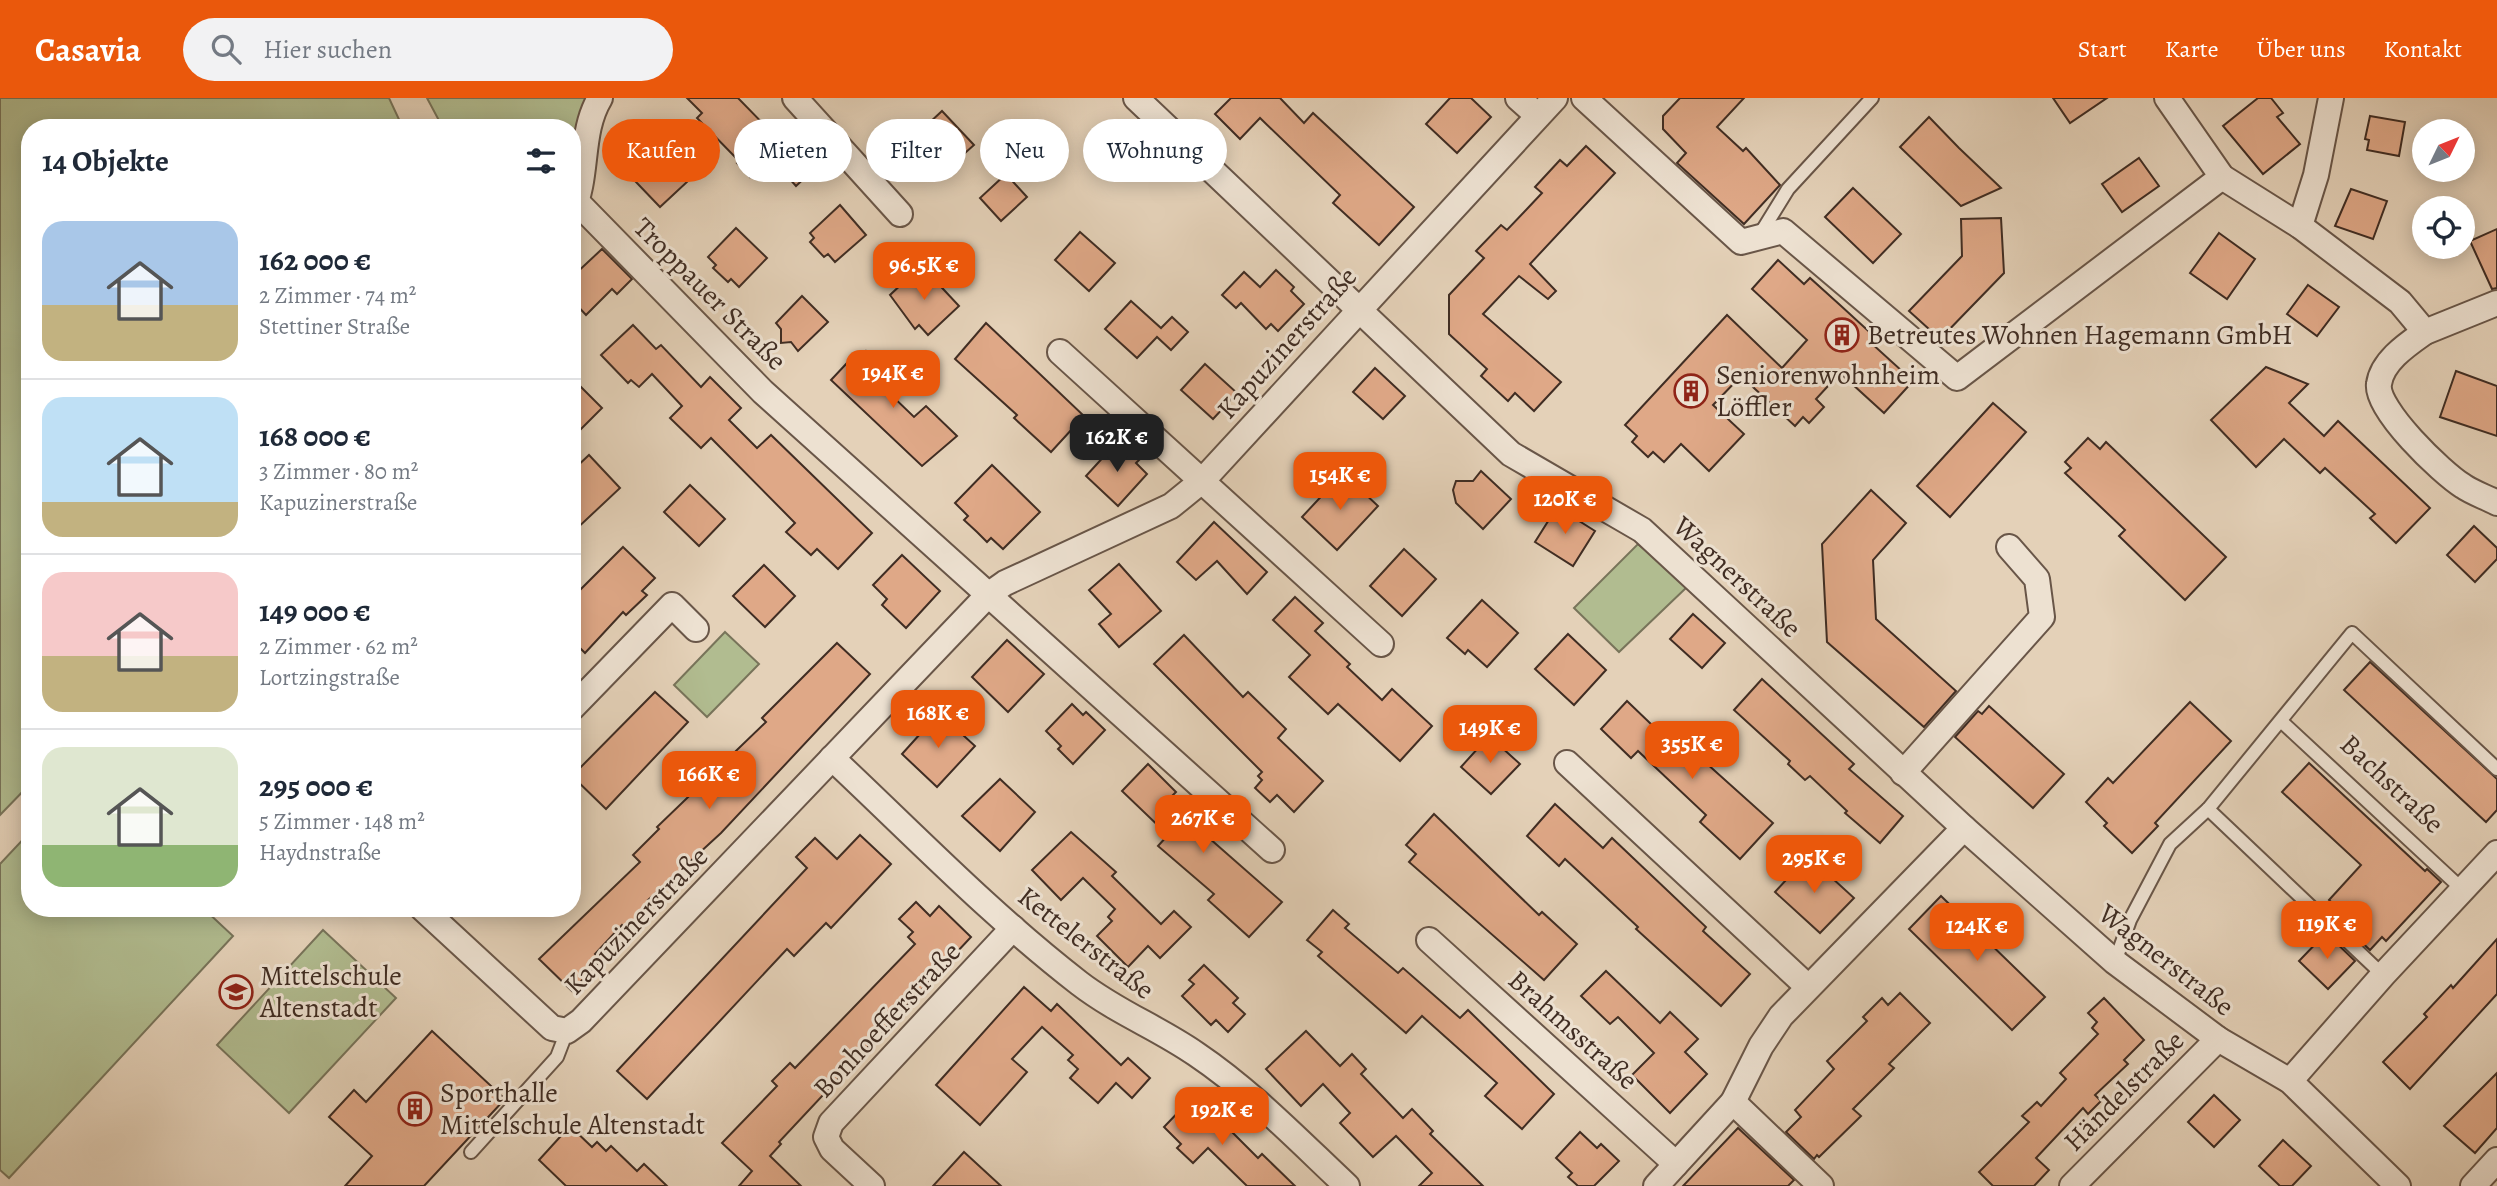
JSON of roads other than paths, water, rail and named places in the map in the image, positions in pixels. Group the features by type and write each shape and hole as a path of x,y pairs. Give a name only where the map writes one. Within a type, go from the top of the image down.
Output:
{"street":[{"path":"581,169 586,138 600,98"},
{"path":"795,98 900,214"},
{"name":"Wagnerstraße","path":"1136,98 1513,456 1642,530 1903,773 2115,962 2218,1039 2290,1081 2398,1186"},
{"path":"1518,98 1537,116"},
{"name":"Kapuzinerstraße","path":"432,917 552,1028 567,1031 581,1021 988,595 1005,583 1171,506 1203,480 1555,98"},
{"path":"1584,98 1741,242 1783,231 1957,378 2222,177"},
{"path":"2167,98 2222,177 2300,226 2400,302 2425,332"},
{"path":"2300,226 2316,175 2331,98"},
{"name":"Troppauer Straße","path":"581,213 763,392 1272,850"},
{"path":"2497,303 2425,332 2401,348 2379,384 2384,404 2420,447 2461,485 2497,503"},
{"path":"1060,352 1381,644"},
{"path":"1903,773 2042,617 2037,579 2009,547"},
{"path":"581,699 671,605 696,629"},
{"name":"Kettelerstraße","path":"832,758 1013,928 1105,1003 1193,1051 1223,1073 1343,1185"},
{"path":"1567,763 1808,987"},
{"path":"1656,1186 1733,1102 1761,1046 1781,1016 1964,828"},
{"path":"2290,1081 2383,975 2497,853"},
{"name":"Bonhoefferstraße","path":"872,1186 832,1149 826,1136 831,1123 1013,928"},
{"name":"Brahmsstraße","path":"1429,940 1676,1164"},
{"name":"Händelstraße","path":"2072,1186 2218,1039"},
{"path":"1733,1102 1821,1186"},
{"path":"2473,1186 2497,1160"}],"lane":[{"path":"1758,238 1788,189 1872,98"},
{"path":"2115,962 2130,920 2170,844 2208,809 2352,633 2497,769"},
{"name":"Bachstraße","path":"2281,722 2462,889"},
{"path":"2208,809 2383,975"},
{"path":"471,1152 557,1057 567,1031"}],"place":[{"name":"Betreutes Wohnen Hagemann GmbH","path":"1842,335"},
{"name":"Seniorenwohnheim Löffler","path":"1691,391"},
{"name":"Mittelschule Altenstadt","path":"236,992"},
{"name":"Sporthalle Mittelschule Altenstadt","path":"415,1109"}]}
